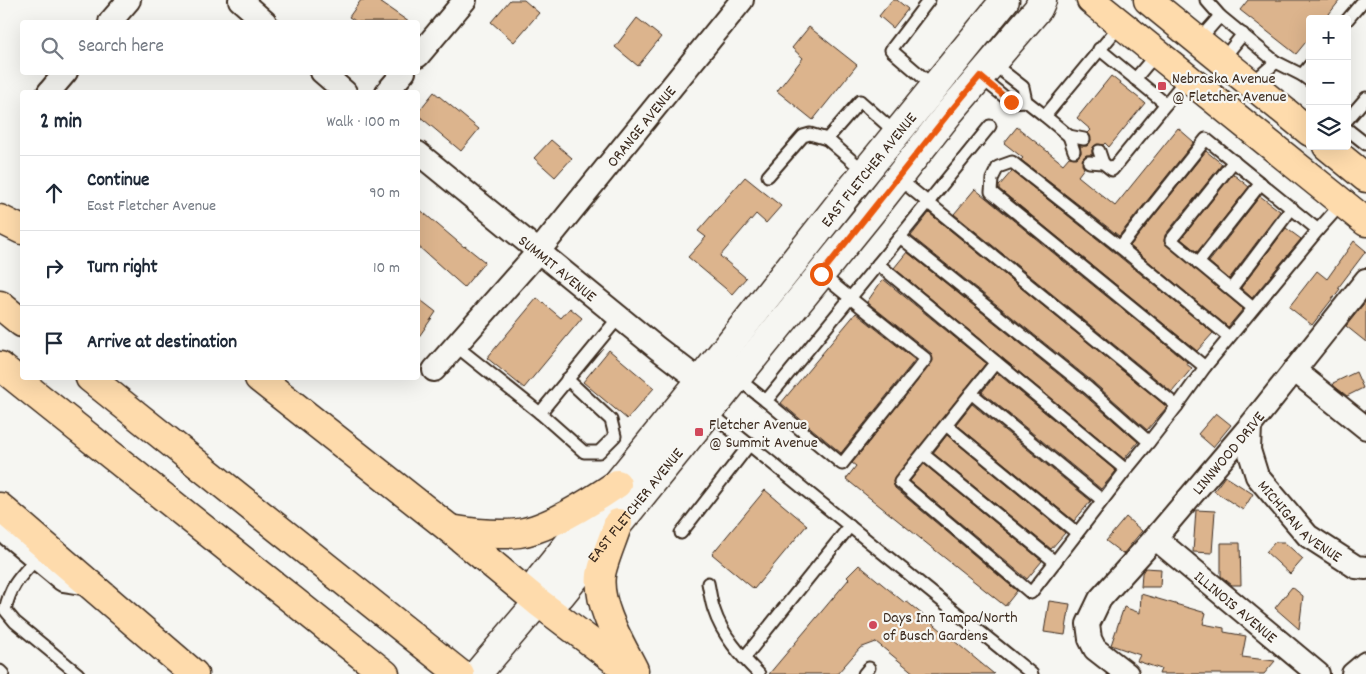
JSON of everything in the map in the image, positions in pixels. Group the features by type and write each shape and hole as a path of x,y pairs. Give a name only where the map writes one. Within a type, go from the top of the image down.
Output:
{"main road":[{"name":"EAST FLETCHER AVENUE","path":"1005,0 896,133 700,381 540,579 538,602 560,596 898,178 1038,9 1042,0"},
{"path":"1091,0 1366,222"},
{"path":"1148,0 1306,129"},
{"path":"1332,150 1366,178"},
{"path":"0,219 20,229"},
{"path":"0,305 20,321"},
{"path":"0,366 380,671"},
{"path":"92,380 460,674"},
{"path":"262,380 450,529 538,602 635,674"},
{"path":"450,529 490,534 519,533 533,530 585,506 617,484"},
{"path":"0,507 194,674"},
{"path":"618,523 601,575 602,594 620,643 635,674"},
{"path":"477,674 538,602"}],"street":[{"path":"112,20 129,0"},
{"path":"240,0 263,20"},
{"path":"420,54 465,0"},
{"name":"ORANGE AVENUE","path":"434,370 538,252 742,0"},
{"path":"51,90 63,75"},
{"path":"325,75 343,90"},
{"path":"389,90 401,75"},
{"name":"SUMMIT AVENUE","path":"420,155 538,252 700,381"},
{"name":"LINNWOOD DRIVE","path":"1127,674 1095,649 1090,639 1088,624 1100,599 1156,538 1250,426 1366,280"},
{"path":"1294,370 1366,428"},
{"name":"MICHIGAN AVENUE","path":"1250,426 1249,450 1257,476 1308,536 1356,566 1366,568"},
{"path":"0,528 63,580 88,584"},
{"name":"ILLINOIS AVENUE","path":"1156,538 1318,674"},
{"path":"1353,674 1366,663"}],"lane":[{"path":"929,0 891,50 934,87"},
{"path":"1206,0 1220,16 1276,62 1306,78"},
{"path":"1351,15 1364,0"},
{"path":"1198,40 1220,16"},
{"path":"1045,116 1121,24"},
{"path":"1222,60 1243,34"},
{"path":"1099,50 1166,104"},
{"path":"1135,79 1157,53"},
{"path":"1252,84 1276,62"},
{"path":"986,70 1011,102 1026,101"},
{"path":"986,70 1023,88 1026,101 1069,136 1084,139"},
{"path":"1098,150 1103,163 1112,170 1187,78"},
{"path":"1351,113 1366,98"},
{"path":"828,139 860,101 896,133"},
{"path":"766,401 990,126"},
{"path":"1351,132 1366,144"},
{"path":"768,176 804,136 810,134 828,139 865,172"},
{"path":"1069,136 1074,151"},
{"path":"1120,247 1206,139 1292,208 1321,227"},
{"path":"1234,161 1171,240 1253,308"},
{"path":"1205,367 991,192 992,179 998,167 1012,162 1120,247 1229,338"},
{"path":"1089,162 1103,163"},
{"path":"898,178 1177,406"},
{"path":"1198,263 1261,183"},
{"path":"996,362 900,482 1031,593 1177,406 1205,367 1342,203"},
{"path":"1230,289 1292,208"},
{"path":"900,237 1088,388 1149,442"},
{"path":"878,264 1126,470"},
{"path":"737,378 842,464 926,359 821,274"},
{"path":"540,413 619,317"},
{"path":"456,346 540,413 584,452 599,452 615,436 612,420 567,380"},
{"path":"971,393 1102,500"},
{"path":"709,412 1032,674"},
{"path":"946,425 1077,533"},
{"path":"682,533 750,444"},
{"path":"922,454 1055,562"},
{"path":"744,658 850,526"},
{"path":"37,558 17,580 9,593 2,612 78,674"},
{"path":"708,583 714,611 726,634 759,674"}],"building":[{"path":"361,0 377,0 406,20 354,20 349,17"},
{"path":"510,0 524,0 539,13 514,42 491,22"},
{"path":"892,0 897,0 908,9 893,28 879,16"},
{"path":"1248,0 1340,0 1328,15 1306,15 1306,42 1296,54 1240,10"},
{"path":"637,18 661,37 638,66 615,47"},
{"path":"809,27 857,65 813,120 777,91 803,58 792,48"},
{"path":"1111,76 1145,103 1109,147 1105,143 1094,146 1092,155 1086,155 1083,158 1082,165 1084,168 1078,176 1115,206 1178,128 1194,142 1119,236 1021,160 1023,158 1004,143 1017,127 1063,164 1069,157 1077,158 1081,153 1080,146 1087,146 1091,140 1088,133 1091,130 1077,118"},
{"path":"434,92 479,129 461,151 420,117 420,110"},
{"path":"551,140 572,158 555,177 534,158"},
{"path":"1206,151 1222,164 1165,235 1164,242 1243,309 1228,327 1130,246"},
{"path":"1012,171 1213,333 1197,351 999,189 999,186"},
{"path":"1233,174 1249,187 1197,252 1181,239"},
{"path":"745,177 781,206 766,223 756,214 720,256 746,278 732,294 688,257 706,237 698,231"},
{"path":"975,189 1187,362 1186,364 1192,368 1172,392 954,214"},
{"path":"1260,196 1280,211 1229,279 1209,262"},
{"path":"420,210 485,262 464,287 420,248"},
{"path":"929,213 1167,407 1147,430 1093,382 911,236"},
{"path":"1286,228 1301,239 1252,298 1241,288"},
{"path":"1354,241 1366,251 1312,325 1289,307 1317,271 1327,279"},
{"path":"907,252 1083,394 1138,442 1124,459 894,268"},
{"path":"883,279 986,363 893,481 895,488 1017,591 1005,606 846,479 856,466 852,463 933,361 931,353 867,302"},
{"path":"537,298 561,318 570,308 582,318 524,388 487,358"},
{"path":"420,300 436,312 420,335"},
{"path":"1366,301 1366,342 1346,326"},
{"path":"856,313 915,360 841,453 781,403"},
{"path":"609,350 654,388 627,419 583,382"},
{"path":"1356,372 1363,388 1347,396 1334,386 1333,383"},
{"path":"997,373 1116,471 1101,489 982,392"},
{"path":"972,404 1091,501 1074,521 956,424"},
{"path":"1216,413 1231,425 1213,447 1198,434"},
{"path":"947,435 1065,533 1051,549 933,453"},
{"path":"924,464 1042,561 1027,579 910,481"},
{"path":"1225,476 1253,494 1243,510 1214,491"},
{"path":"765,490 807,525 754,589 712,554"},
{"path":"1196,510 1215,511 1212,553 1193,552"},
{"path":"1126,517 1142,531 1123,554 1106,541"},
{"path":"1275,542 1284,542 1303,559 1290,574 1266,552"},
{"path":"1221,543 1240,543 1241,585 1232,585 1221,576"},
{"name":"Days Inn Tampa/North of Busch Gardens","path":"859,565 905,603 906,601 994,674 915,674 876,642 860,648 837,674 769,674 849,579 847,577"},
{"path":"1145,568 1161,569 1160,587 1141,587 1142,573"},
{"path":"1292,587 1303,596 1299,629 1275,608"},
{"path":"1141,594 1206,613 1203,624 1224,628 1224,632 1246,636 1242,657 1275,661 1264,674 1159,674 1161,669 1137,661 1140,655 1111,645 1124,607 1140,613"},
{"path":"1049,601 1070,604 1065,635 1044,632"}],"place":[{"name":"Nebraska Avenue @ Fletcher Avenue","path":"1162,86"},
{"name":"Fletcher Avenue @ Summit Avenue","path":"699,432"},
{"name":"Days Inn Tampa/North of Busch Gardens","path":"873,625"}],"route":[{"path":"821,274 980,76 1011,102"}]}
